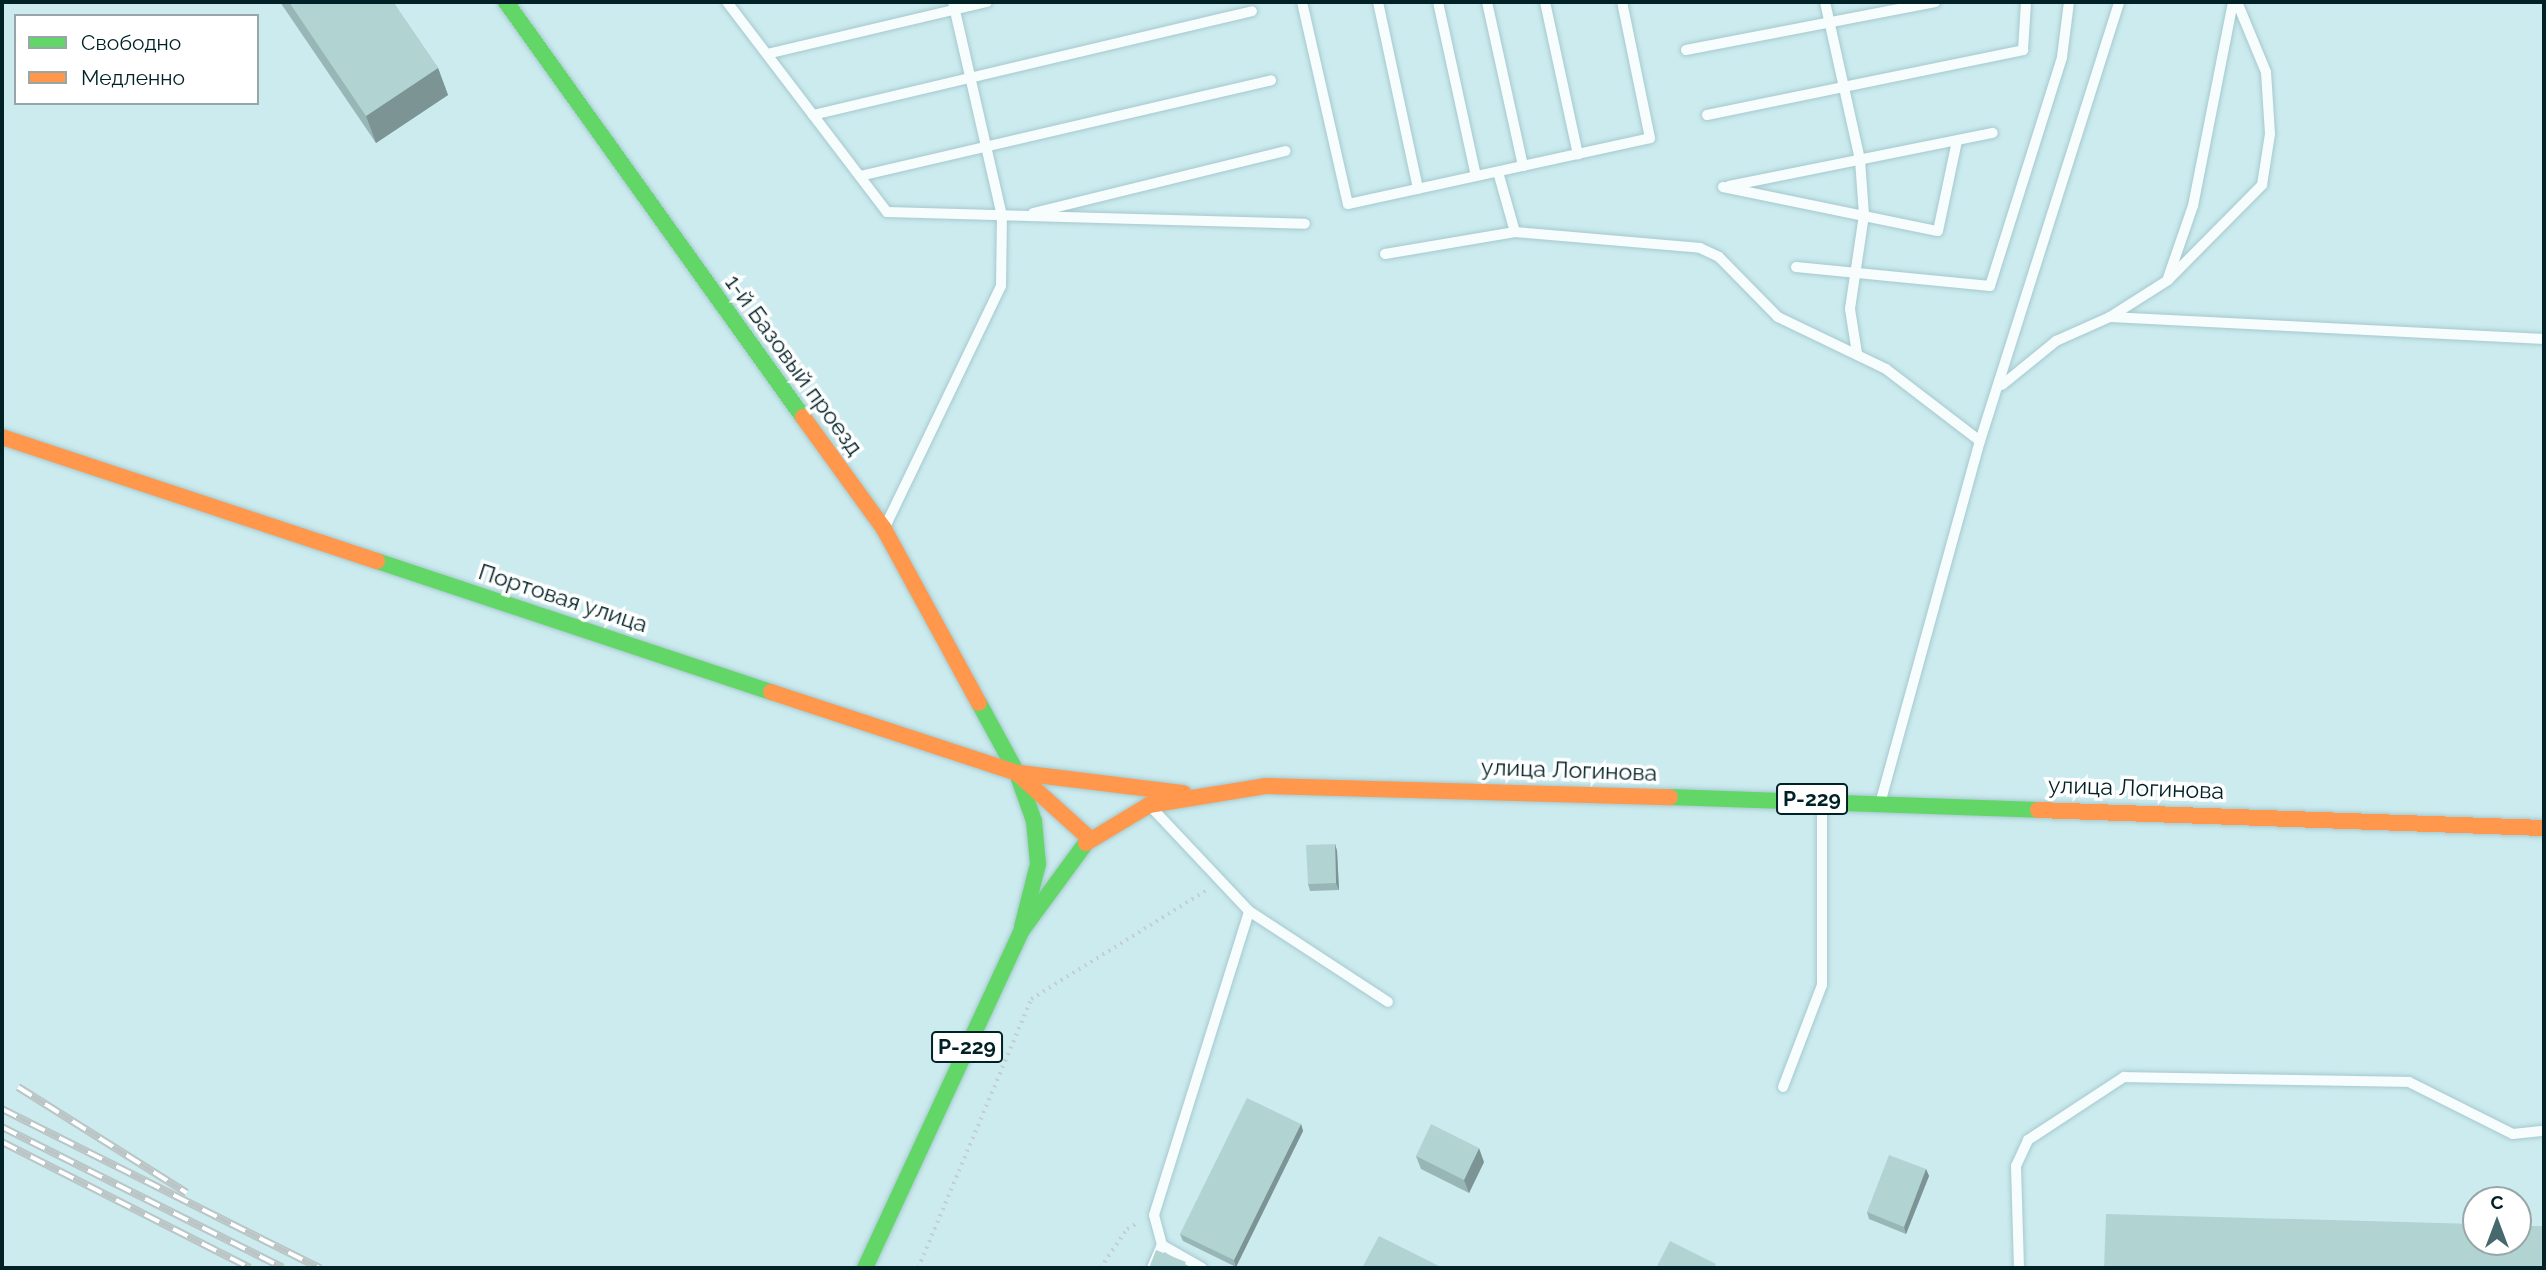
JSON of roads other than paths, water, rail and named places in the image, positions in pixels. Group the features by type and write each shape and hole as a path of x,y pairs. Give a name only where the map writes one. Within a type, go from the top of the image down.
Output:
{"street":[{"name":"1-й Базовый проезд","path":"506,2 884,529 1017,773"},
{"name":"Портовая улица","path":"2,437 1017,773 1089,838"},
{"path":"1022,929 1038,864 1034,821 1017,773 1200,794"},
{"name":"улица Логинова","path":"865,1268 1022,929 1089,838 1149,805 1200,794 1266,786 1881,800 2544,828"}],"lane":[{"path":"727,2 887,212 1304,224"},
{"path":"767,54 954,6 987,2"},
{"path":"1302,2 1348,204 1650,138 1622,2"},
{"path":"1378,2 1418,189"},
{"path":"1438,2 1476,176"},
{"path":"1487,2 1523,166"},
{"path":"1545,2 1578,154"},
{"path":"1825,2 1860,160 1864,215 1860,272 1850,309 1857,353"},
{"path":"1686,50 1935,2"},
{"path":"1707,115 2023,50 2026,2"},
{"path":"1796,267 1990,286 2062,57 2070,2"},
{"path":"1881,800 1980,441 2002,385 2119,2"},
{"path":"2002,385 2056,341 2110,317 2168,280 2262,185 2270,134 2266,72 2235,2"},
{"path":"2168,280 2193,206 2235,2"},
{"path":"884,529 1000,286 1002,216 954,6"},
{"path":"813,115 1252,11"},
{"path":"859,176 1270,80"},
{"path":"1957,141 1938,231 1723,187 1993,133"},
{"path":"1019,216 1285,150"},
{"path":"1498,172 1515,232"},
{"path":"1385,254 1515,232 1700,248 1719,257 1778,317 1857,353 1980,441"},
{"path":"2110,317 2544,339"},
{"path":"1783,1087 1822,985 1822,799"},
{"path":"1149,805 1249,911 1388,1002"},
{"path":"1152,1268 1162,1245 1154,1215 1249,911"},
{"path":"2019,1268 2016,1166 2028,1140 2124,1077 2409,1082 2513,1134 2544,1131"},
{"path":"1162,1245 1202,1268"}],"railway":[{"path":"18,1087 187,1193"},
{"path":"2,1109 320,1268"},
{"path":"2,1127 283,1268"},
{"path":"2,1142 250,1268"}]}
